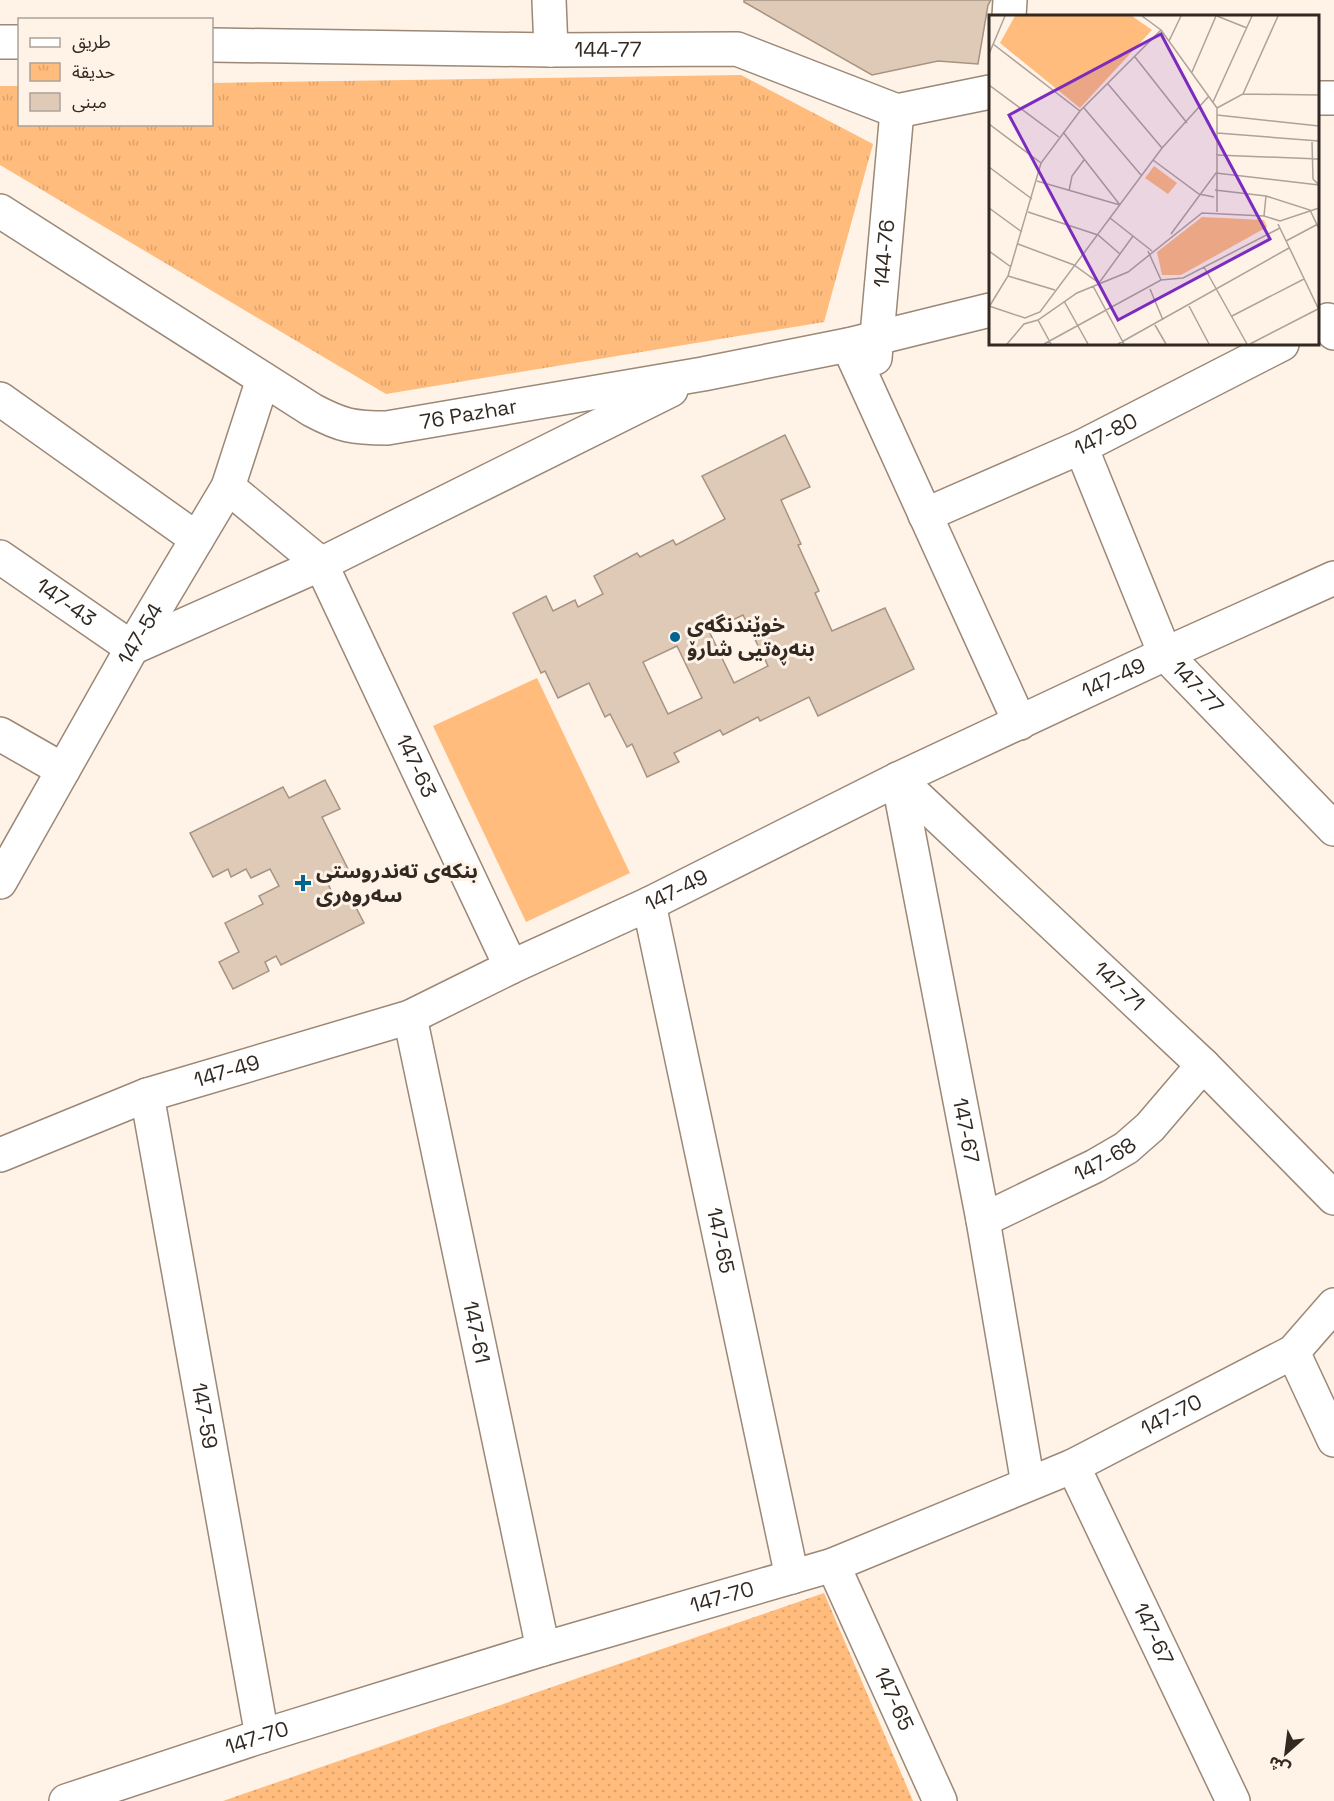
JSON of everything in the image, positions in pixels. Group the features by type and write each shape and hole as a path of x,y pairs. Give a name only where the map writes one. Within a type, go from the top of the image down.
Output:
{"street":[{"path":"549,0 551,50"},
{"path":"1009,15 1010,0"},
{"path":"0,42 18,42"},
{"name":"144-77","path":"213,45 551,50 737,49 897,111"},
{"path":"897,111 989,92"},
{"name":"144-76","path":"862,342 897,111"},
{"name":"76 Pazhar","path":"0,211 312,410 331,421 346,426 387,428 704,374 862,342 989,310"},
{"path":"862,342 872,396 1020,723"},
{"name":"147-80","path":"926,514 1082,447 1280,345"},
{"path":"132,648 321,564 704,374"},
{"name":"147-54","path":"0,882 132,648 228,487 263,379"},
{"path":"0,399 197,539"},
{"name":"147-77","path":"1082,447 1165,654 1334,829"},
{"path":"228,487 321,564"},
{"name":"147-43","path":"0,557 132,648"},
{"name":"147-63","path":"321,564 511,967"},
{"name":"147-49","path":"0,1155 147,1095 410,1017 511,967 649,904 898,779 1334,578"},
{"path":"0,734 63,770"},
{"name":"147-71","path":"898,779 1203,1065 1334,1198"},
{"name":"147-67","path":"898,779 983,1220 1028,1485"},
{"name":"147-65","path":"649,904 792,1577"},
{"name":"147-61","path":"410,1017 543,1649"},
{"name":"147-68","path":"983,1220 1095,1166 1126,1148 1150,1127 1203,1065"},
{"name":"147-59","path":"147,1095 262,1736"},
{"name":"147-70","path":"66,1801 262,1736 543,1649 833,1565 1073,1466 1293,1352 1334,1305"},
{"path":"1293,1352 1334,1440"},
{"name":"147-67","path":"1073,1466 1233,1801"},
{"name":"147-65","path":"833,1565 940,1801"}],"green space":[{"path":"741,75 873,144 824,322 386,394 0,165 0,86 18,86 18,126 213,126 213,83"},
{"path":"537,678 630,873 526,922 433,726"},
{"path":"824,1593 913,1801 223,1801"}],"building":[{"path":"744,0 991,0 988,5 978,64 938,61 872,75"},
{"path":"785,435 810,487 781,500 801,544 798,545 819,591 815,593 832,631 885,608 914,669 818,716 809,697 760,721 758,717 723,735 720,730 674,753 679,762 647,777 632,744 627,747 610,714 605,717 589,683 558,698 545,671 541,673 513,613 546,596 553,611 575,600 578,607 603,594 594,576 637,553 640,557 673,540 676,545 725,519 702,476","holes":["743,615 768,666 734,683 709,631","677,646 702,698 668,714 643,662"]},
{"name":"بنکەی تەندروستی سەروەری","path":"325,780 340,809 322,817 348,869 326,880 335,898 348,892 364,923 281,965 276,956 265,962 269,971 233,989 219,962 239,952 225,923 263,904 259,896 279,886 270,869 251,878 246,869 231,877 228,869 213,877 190,833 283,787 289,798"}],"place":[{"name":"خوێندنگەی بنەڕەتیی شارۆ","path":"675,637"},
{"name":"بنکەی تەندروستی سەروەری","path":"303,883"}]}
